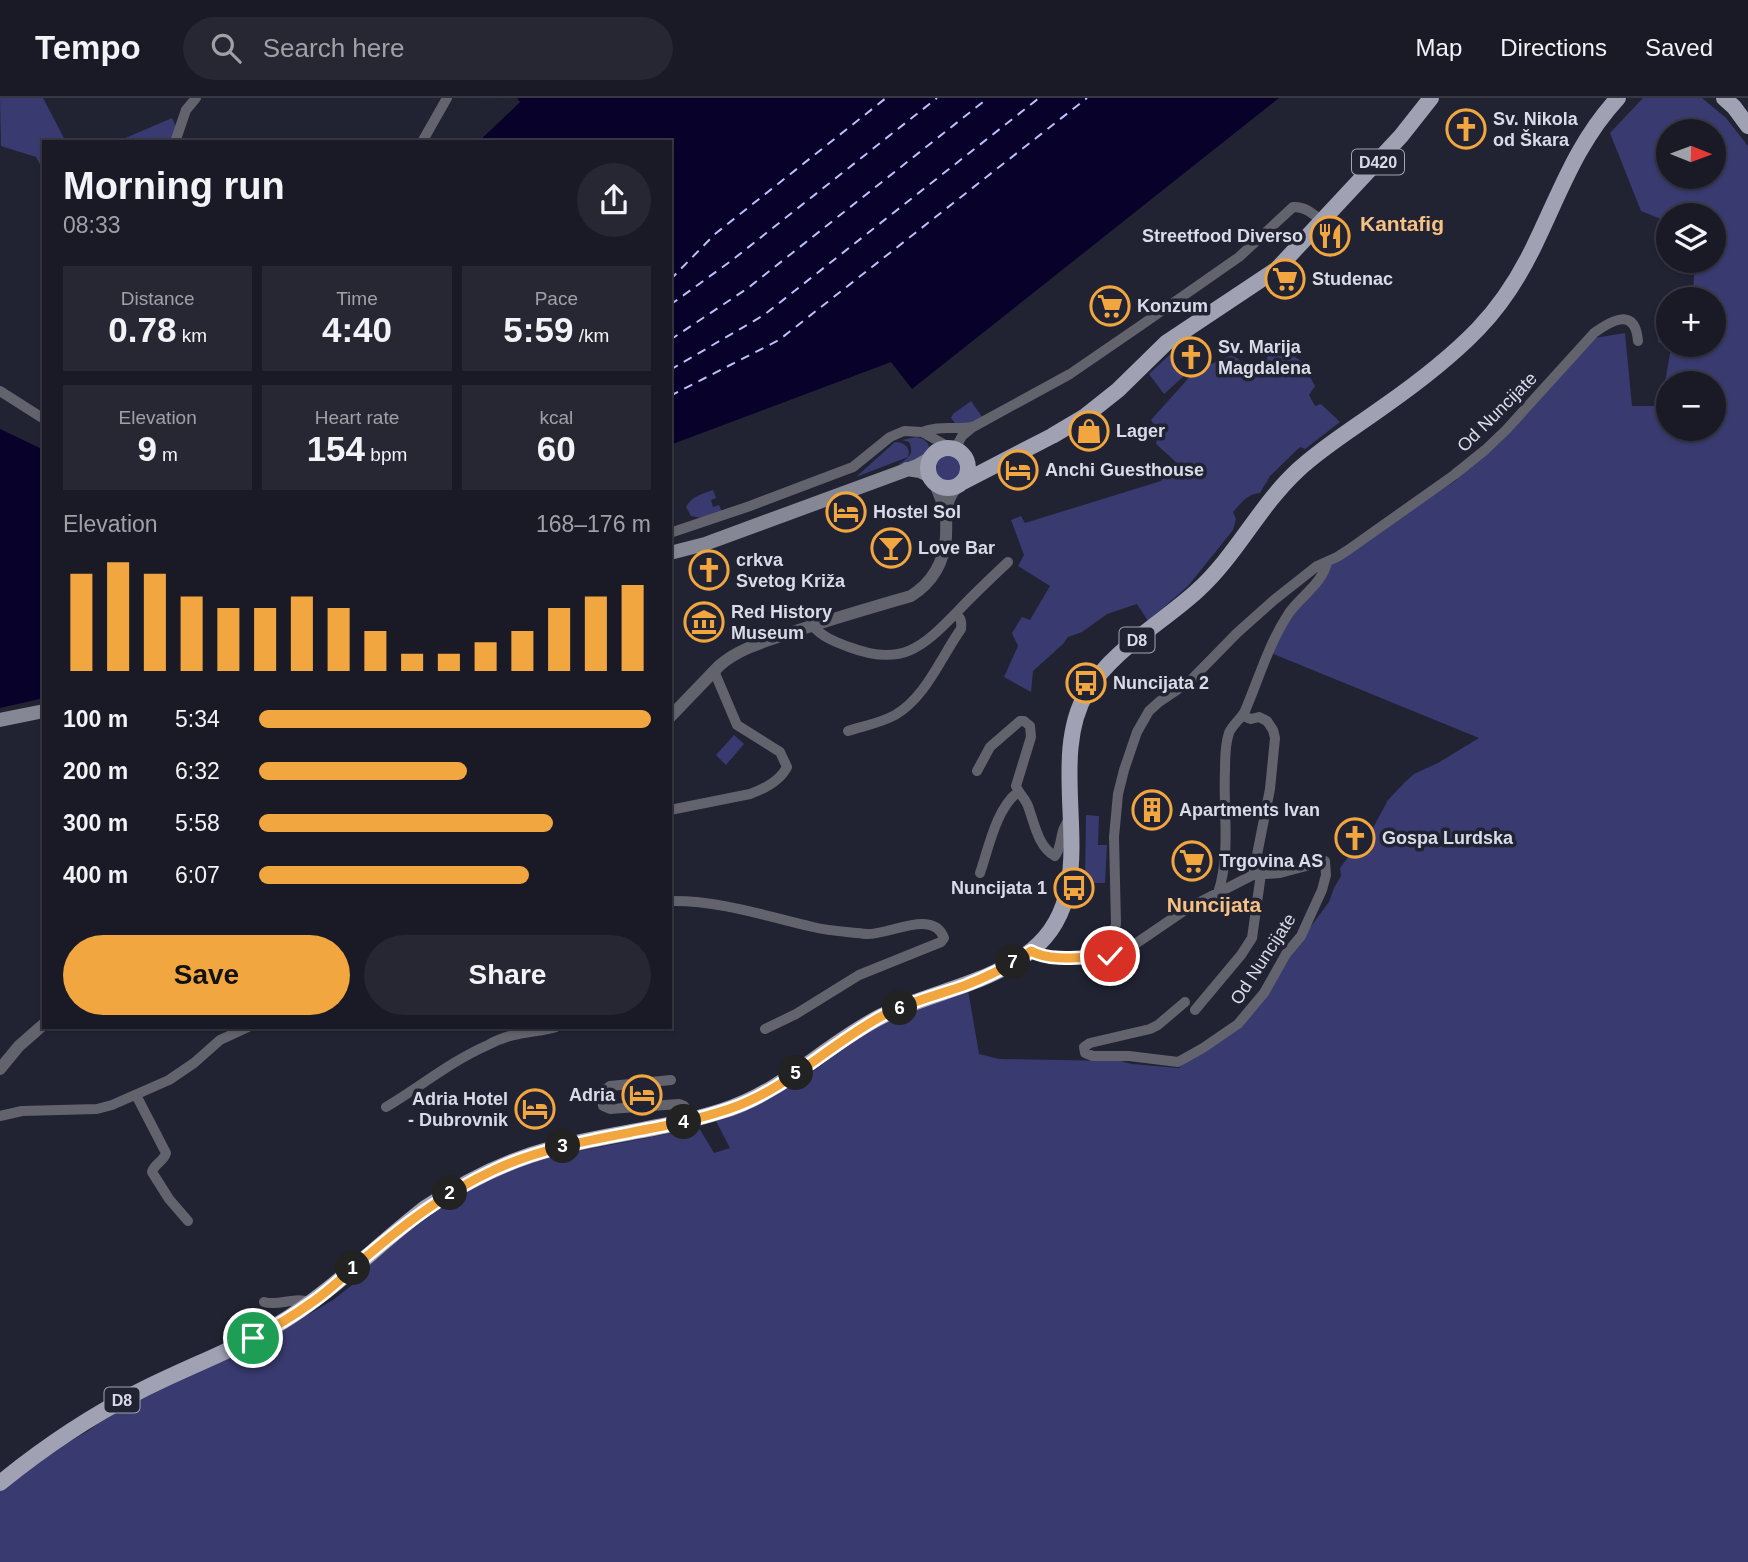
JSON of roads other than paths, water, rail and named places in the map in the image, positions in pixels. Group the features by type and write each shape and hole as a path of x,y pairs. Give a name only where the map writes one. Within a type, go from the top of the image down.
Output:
{"main road":[{"name":"D420","path":"961,484 1084,417 1118,390 1166,343 1277,269 1401,136 1431,98"},
{"name":"D8","path":"0,1483 35,1455 109,1408 139,1391 256,1337 311,1303 413,1218 442,1197 481,1175 545,1150 693,1120 740,1105 770,1090 846,1037 885,1014 990,975 1031,951 1050,932 1068,889 1071,817 1069,762 1074,724 1088,690 1098,676 1124,651 1202,587 1264,508 1300,468 1326,446 1438,367 1479,328 1525,265 1578,153 1597,123 1618,98"},
{"path":"1724,98 1748,126"},
{"path":"672,561 705,544 907,470 943,448 957,452 977,464 1002,463"},
{"path":"907,470 920,471 946,488 961,484 968,471 957,452"},
{"path":"932,456 928,464 932,480"},
{"path":"672,552 705,544"},
{"path":"0,720 42,711"}],"street":[{"path":"176,140 186,110 196,98"},
{"path":"423,140 447,98"},
{"path":"672,532 853,467 897,433 910,430 926,434 957,452 962,436 973,427 1070,374 1129,334 1239,257 1293,207 1299,206 1322,221"},
{"name":"Od Nuncijate","path":"1101,956 1116,924 1114,837 1118,794 1137,732 1149,712 1159,702 1191,681 1254,617 1317,566 1348,550 1485,450 1594,333 1608,322 1618,319 1630,322 1638,341"},
{"path":"0,391 42,418"},
{"path":"926,434 935,428 973,427"},
{"path":"926,434 933,442 932,456"},
{"path":"932,480 941,495 946,512"},
{"path":"672,716 726,659 739,652 911,596 921,590 934,575 944,552 949,497 961,484"},
{"path":"813,626 835,642 873,655 900,654 916,649 932,637 1008,562"},
{"name":"Od Nuncijate","path":"1218,893 1223,879 1226,846 1225,754 1229,733 1243,716 1270,645 1290,612 1321,577 1327,562"},
{"path":"848,731 885,720 915,699 961,629 960,618 955,614"},
{"path":"672,810 759,791 783,776 787,767 780,752 737,725 714,671"},
{"name":"Od Nuncijate","path":"1195,1010 1252,938 1257,875 1275,738 1267,721 1259,717 1251,719 1243,716"},
{"path":"977,771 990,747 1020,721 1024,721 1030,726 1031,737 1016,786 1028,806 1042,843 1052,855 1057,855 1065,824 1071,817"},
{"path":"980,873 1002,811 1018,792"},
{"name":"Od Nuncijate","path":"1031,951 1044,956 1077,958 1119,955 1188,908 1257,875 1280,873 1325,861 1326,875 1322,890 1301,936 1286,954 1264,993 1238,1024 1178,1062 1129,1056 1093,1056 1085,1053 1084,1047 1090,1042 1158,1025 1185,1002"},
{"path":"672,901 719,906 817,928 873,934 901,927 932,925 944,938 941,942 859,975 796,1014 765,1029"},
{"path":"0,1069 25,1040 42,1026"},
{"path":"0,1116 22,1111 97,1109 112,1105 169,1080 194,1063 219,1040 244,1029"},
{"path":"386,1107 433,1075 486,1045 545,1029"},
{"path":"671,1080 610,1086 601,1093 603,1106 610,1109 679,1104 684,1106 693,1120"},
{"path":"136,1095 166,1150 165,1157 152,1172 169,1199 188,1221"},
{"path":"264,1301 274,1304 300,1299 311,1303"}],"place":[{"name":"Sv. Nikola od Škara","path":"1466,129"},
{"name":"Streetfood Diverso","path":"1330,236"},
{"name":"Studenac","path":"1285,279"},
{"name":"Konzum","path":"1110,306"},
{"name":"Sv. Marija Magdalena","path":"1191,357"},
{"name":"Lager","path":"1089,431"},
{"name":"Anchi Guesthouse","path":"1018,470"},
{"name":"Hostel Sol","path":"846,512"},
{"name":"Love Bar","path":"891,548"},
{"name":"crkva Svetog Križa","path":"709,570"},
{"name":"Red History Museum","path":"704,622"},
{"name":"Nuncijata 2","path":"1086,683"},
{"name":"Apartments Ivan","path":"1152,810"},
{"name":"Gospa Lurdska","path":"1355,838"},
{"name":"Trgovina AS","path":"1192,861"},
{"name":"Nuncijata 1","path":"1074,888"},
{"name":"Adria","path":"642,1095"},
{"name":"Adria Hotel - Dubrovnik","path":"535,1109"}],"district":[{"name":"Kantafig","path":"1402,223"},
{"name":"Nuncijata","path":"1214,904"}]}
